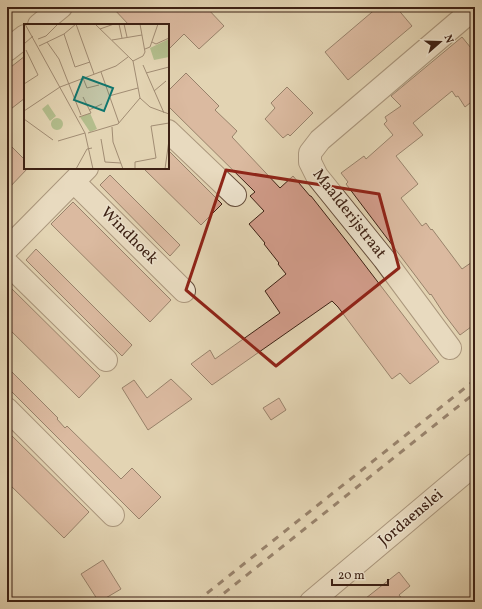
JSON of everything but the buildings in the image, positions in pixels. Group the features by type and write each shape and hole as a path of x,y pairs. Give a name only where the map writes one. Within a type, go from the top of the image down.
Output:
{"street":[{"name":"Maalderijstraat","path":"450,348 384,259 317,176 310,162 310,153 320,140 470,12"},
{"path":"7,50 24,37"},
{"path":"169,132 235,196"},
{"name":"Windhoek","path":"7,249 81,175 184,291"},
{"path":"7,263 106,360"},
{"path":"7,409 113,514"},
{"name":"Jordaenslei","path":"311,602 475,464"}],"highlighted area":[{"path":"226,170 379,194 399,268 276,366 186,290"}],"railway":[{"path":"196,602 475,380"},
{"path":"213,602 475,393"}]}
